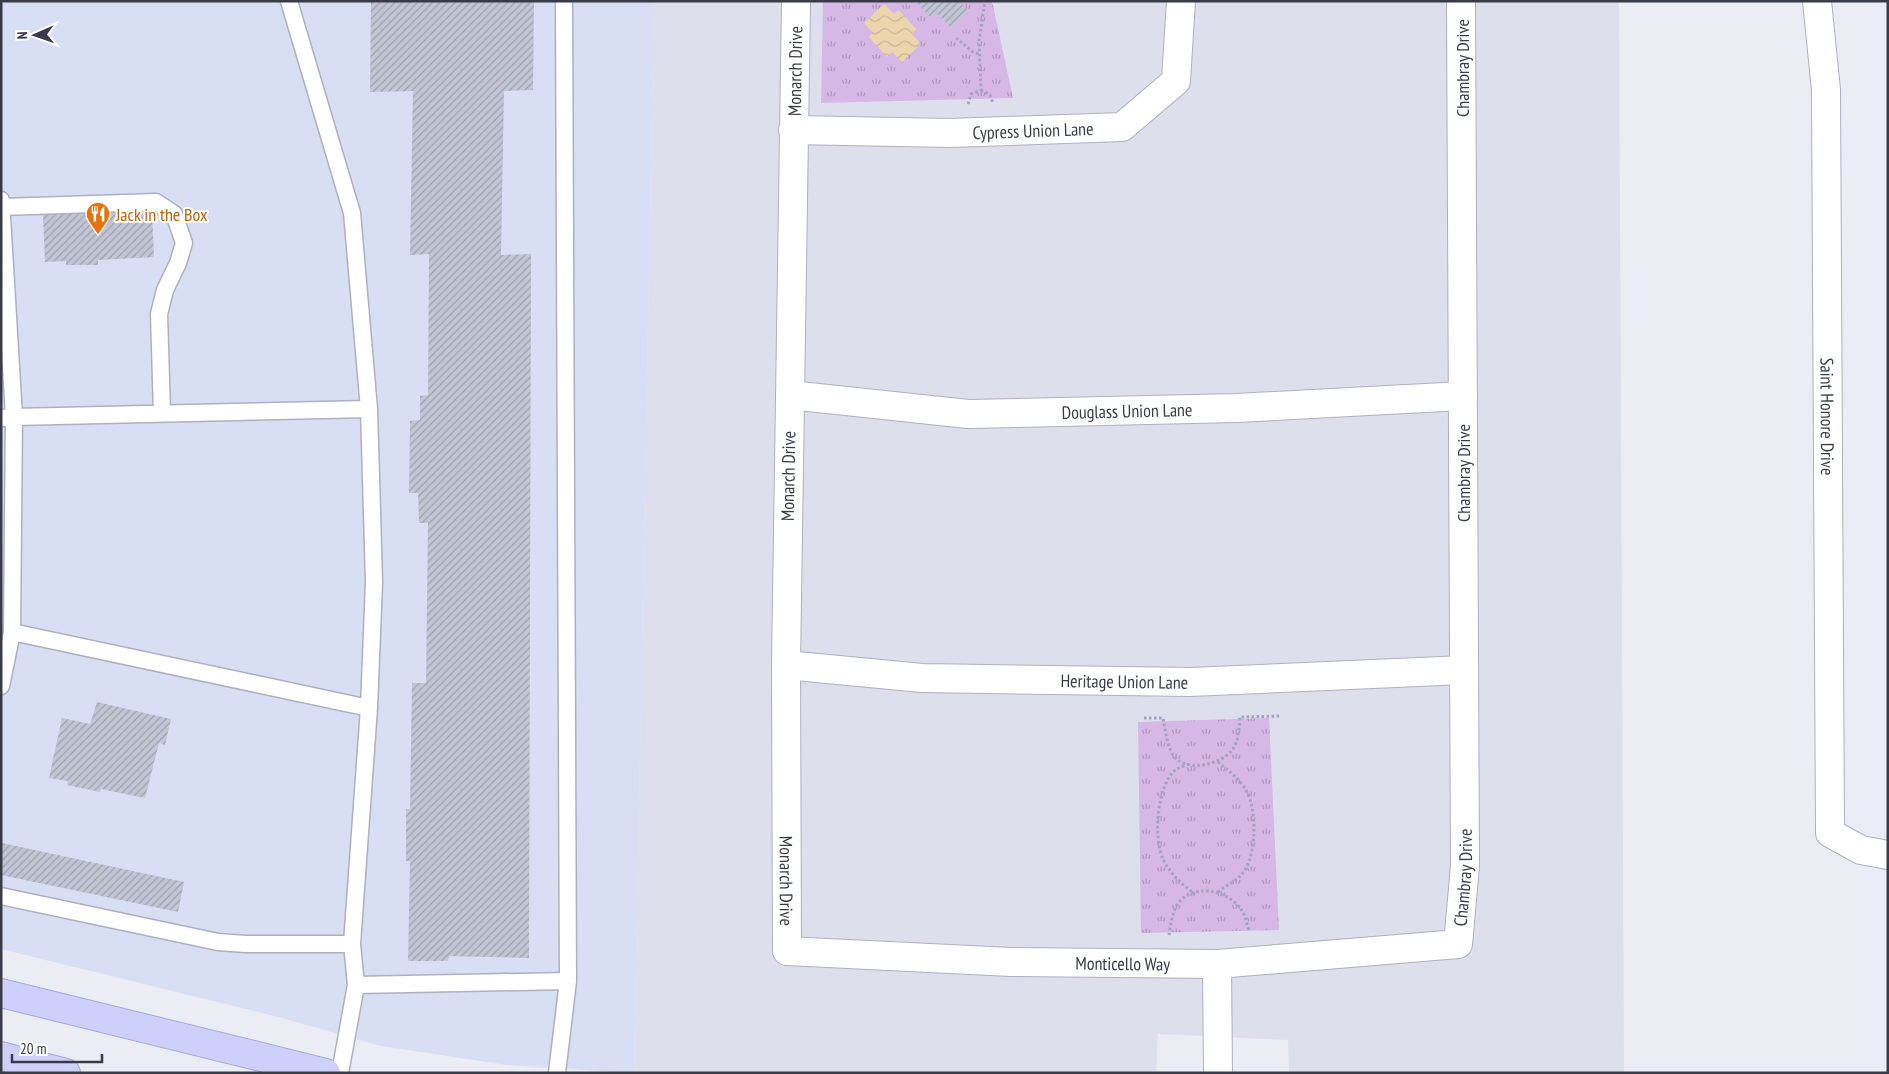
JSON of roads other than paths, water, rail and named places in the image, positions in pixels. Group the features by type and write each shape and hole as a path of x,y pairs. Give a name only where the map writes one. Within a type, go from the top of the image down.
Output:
{"main road":[{"path":"1,993 326,1073"},
{"path":"1,1056 66,1073"}],"street":[{"name":"Monarch Drive","path":"787,952 786,665 796,1"},
{"name":"Cypress Union Lane","path":"793,130 950,133 1122,127 1176,81 1181,1"},
{"name":"Chambray Drive","path":"1458,944 1465,866 1461,1"},
{"name":"Saint Honore Drive","path":"1816,1 1826,90 1830,833 1862,850 1888,855"},
{"name":"Douglass Union Lane","path":"790,395 968,414 1237,408 1463,396"},
{"name":"Heritage Union Lane","path":"786,665 922,678 1190,682 1464,670"},
{"name":"Monticello Way","path":"787,952 1011,962 1217,964 1458,944"},
{"path":"1217,964 1218,1073"}],"lane":[{"path":"289,1 352,213 369,409 374,582 369,708 352,944 356,985 340,1073"},
{"path":"557,1073 568,981 564,1"},
{"path":"1,200 12,632 1,686"},
{"path":"2,207 156,202 174,214 184,242 178,263 165,290 159,314 162,413"},
{"path":"7,418 369,409"},
{"path":"12,632 369,708"},
{"path":"1,896 218,942 246,944 352,944"},
{"path":"356,985 568,981"}],"water":[{"path":"884,4 894,14 899,10 916,29 912,34 921,44 902,62 892,52 887,57 869,37 872,32 864,23"}],"place":[{"name":"Jack in the Box","path":"98,235"}]}
